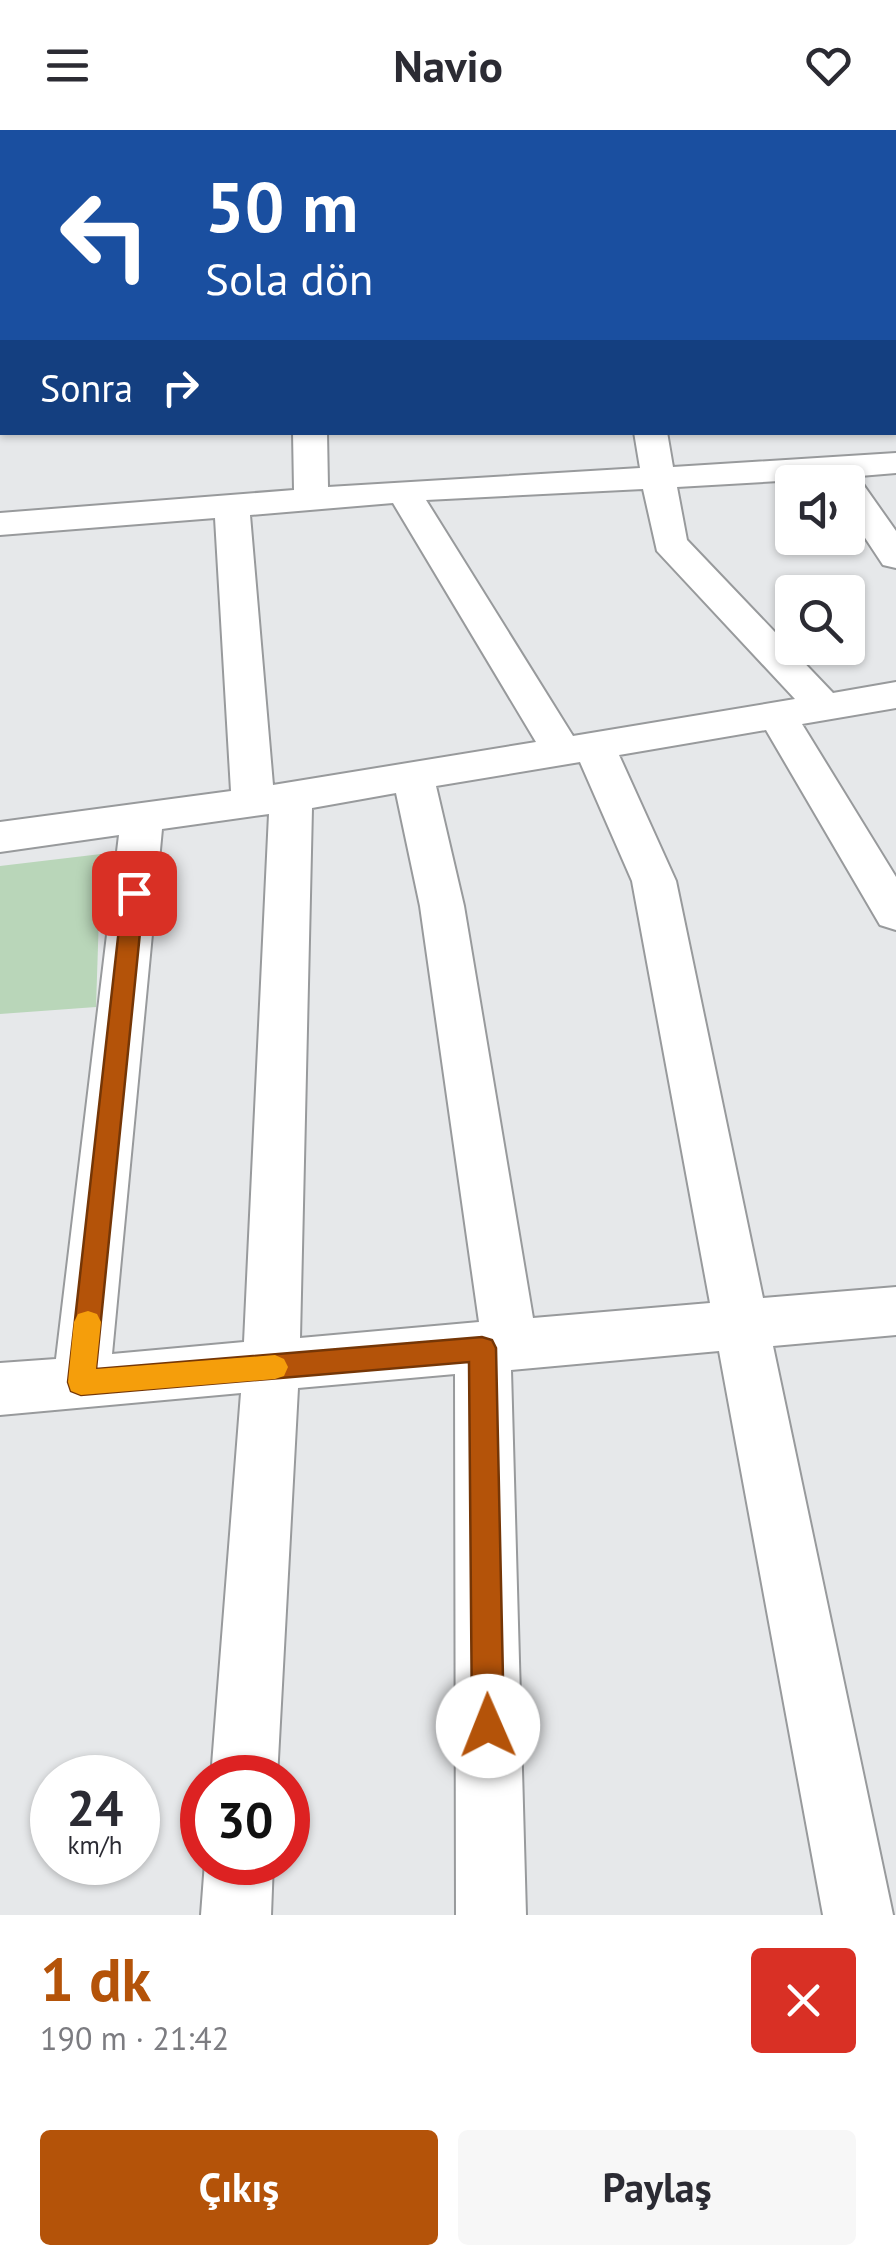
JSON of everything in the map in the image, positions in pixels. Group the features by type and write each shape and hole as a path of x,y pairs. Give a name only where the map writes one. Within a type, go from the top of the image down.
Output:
{"street":[{"path":"310,435 311,498"},
{"path":"650,435 670,543 824,707"},
{"path":"865,472 896,463"},
{"path":"1,526 311,498 658,480 775,479"},
{"path":"404,494 578,749 654,882 858,1915"},
{"path":"232,508 272,800 270,1368 245,1755"},
{"path":"865,512 896,557"},
{"path":"0,837 272,800 896,695"},
{"path":"777,715 896,914"},
{"path":"413,777 442,906 496,1347 491,1915"},
{"path":"81,1382 142,818"},
{"path":"0,1388 270,1368 741,1322 896,1311"},
{"path":"236,1915 238,1885"}],"green space":[{"path":"101,854 96,1007 0,1014 0,866"}],"slow traffic":[{"path":"88,1322 81,1382 275,1367"}],"route":[{"path":"134,893 81,1382 482,1348 488,1726"}]}
